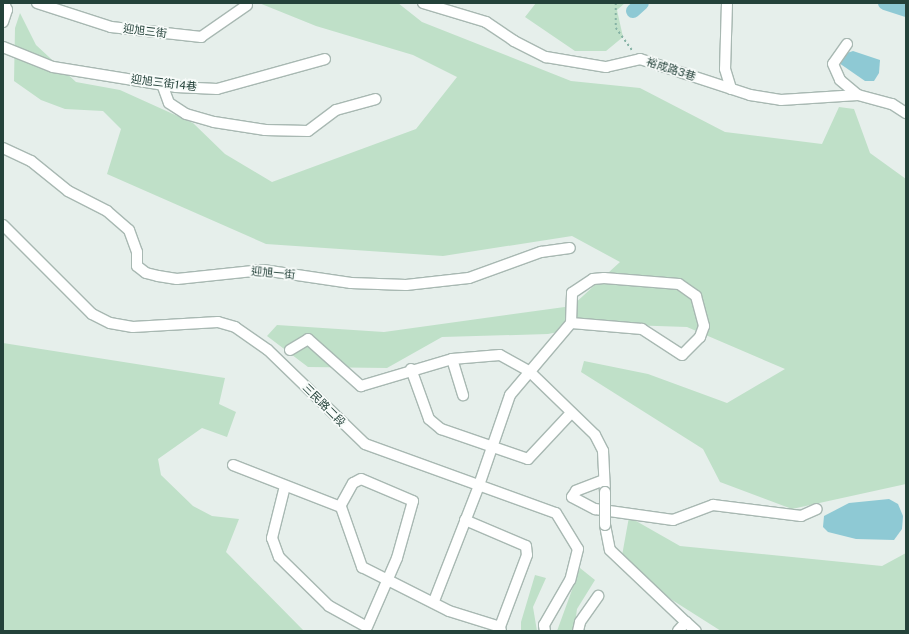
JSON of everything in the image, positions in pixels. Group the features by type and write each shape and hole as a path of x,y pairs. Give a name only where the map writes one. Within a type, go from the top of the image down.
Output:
{"street":[{"path":"3,22 7,10 4,3"},
{"name":"迎旭三街","path":"37,3 111,27 201,38 247,5"},
{"name":"裕成路3巷","path":"423,3 486,22 514,41 546,58 606,67 640,59 731,89 781,100 858,95 892,104 906,113"},
{"path":"727,3 726,69 731,89"},
{"name":"裕成路3巷","path":"847,44 832,64 840,80 858,95"},
{"name":"迎旭三街14巷","path":"3,48 53,67 162,84 217,89 325,59"},
{"path":"162,84 169,103 186,114 214,122 265,130 308,131 336,110 376,99"},
{"name":"迎旭一街","path":"3,148 31,161 68,191 107,211 129,230 137,252 137,266 146,273 158,276 177,279 263,270 351,283 406,285 468,278 541,252 570,248"},
{"name":"三民路二段","path":"3,225 92,314 110,323 133,327 218,322 235,327 268,350 365,444 478,488 556,513 578,549 570,580 544,625 545,631"},
{"path":"434,601 478,488 489,448 510,395 571,323 572,293 593,280 604,278 679,284 696,296 704,326 700,337 682,355 642,329 571,323"},
{"path":"290,350 308,339 361,386 411,369 452,359 500,355 529,371 571,413 595,434 603,451 605,525 610,550 696,631"},
{"path":"452,359 463,395"},
{"path":"411,369 429,419 441,429 489,448 528,459 571,413"},
{"path":"233,465 340,506"},
{"path":"285,486 272,538 287,567 324,601 367,627 386,579 397,558 412,501 362,479 354,483 340,506"},
{"path":"604,480 576,491 572,497 595,509 674,520 701,507 713,505 801,516 817,509"},
{"path":"340,506 362,567 434,601 449,611 500,629 527,555 526,546 465,520"},
{"path":"578,631 580,622 598,596"},
{"path":"678,631 686,622"}],"path":[{"path":"616,3 616,28 640,59"}],"green space":[{"path":"259,3 398,3 422,22 571,81 640,88 725,132 822,144 839,107 854,109 870,153 906,179 906,484 792,509 720,482 703,449 581,372 584,361 648,374 727,403 785,369 687,327 597,324 548,334 442,337 387,368 308,367 267,336 277,325 384,332 572,306 620,262 572,236 443,256 266,244 107,174 121,129 103,111 65,109 41,100 14,81 15,28 20,13 36,45 76,82 120,90 193,123 225,154 272,182 416,129 457,77 413,55 316,26"},
{"path":"536,3 625,3 617,10 623,37 606,51 575,51 525,17"},
{"path":"3,343 225,378 219,404 236,412 227,437 202,428 158,459 161,475 193,506 212,516 239,519 226,552 304,631 3,631"},
{"path":"629,517 680,546 882,566 906,553 906,631 721,631 639,579 621,561"},
{"path":"580,568 595,580 577,609 574,631 557,631"},
{"path":"535,575 546,578 533,607 537,631 521,631 521,622"}],"water":[{"path":"853,51 880,60 879,73 874,81 865,81 839,63 844,54"},
{"path":"889,499 898,504 903,516 902,529 894,540 856,539 828,532 823,527 824,516 849,503"}],"waterway":[{"path":"633,11 642,3"},
{"path":"885,3 906,10"}]}
